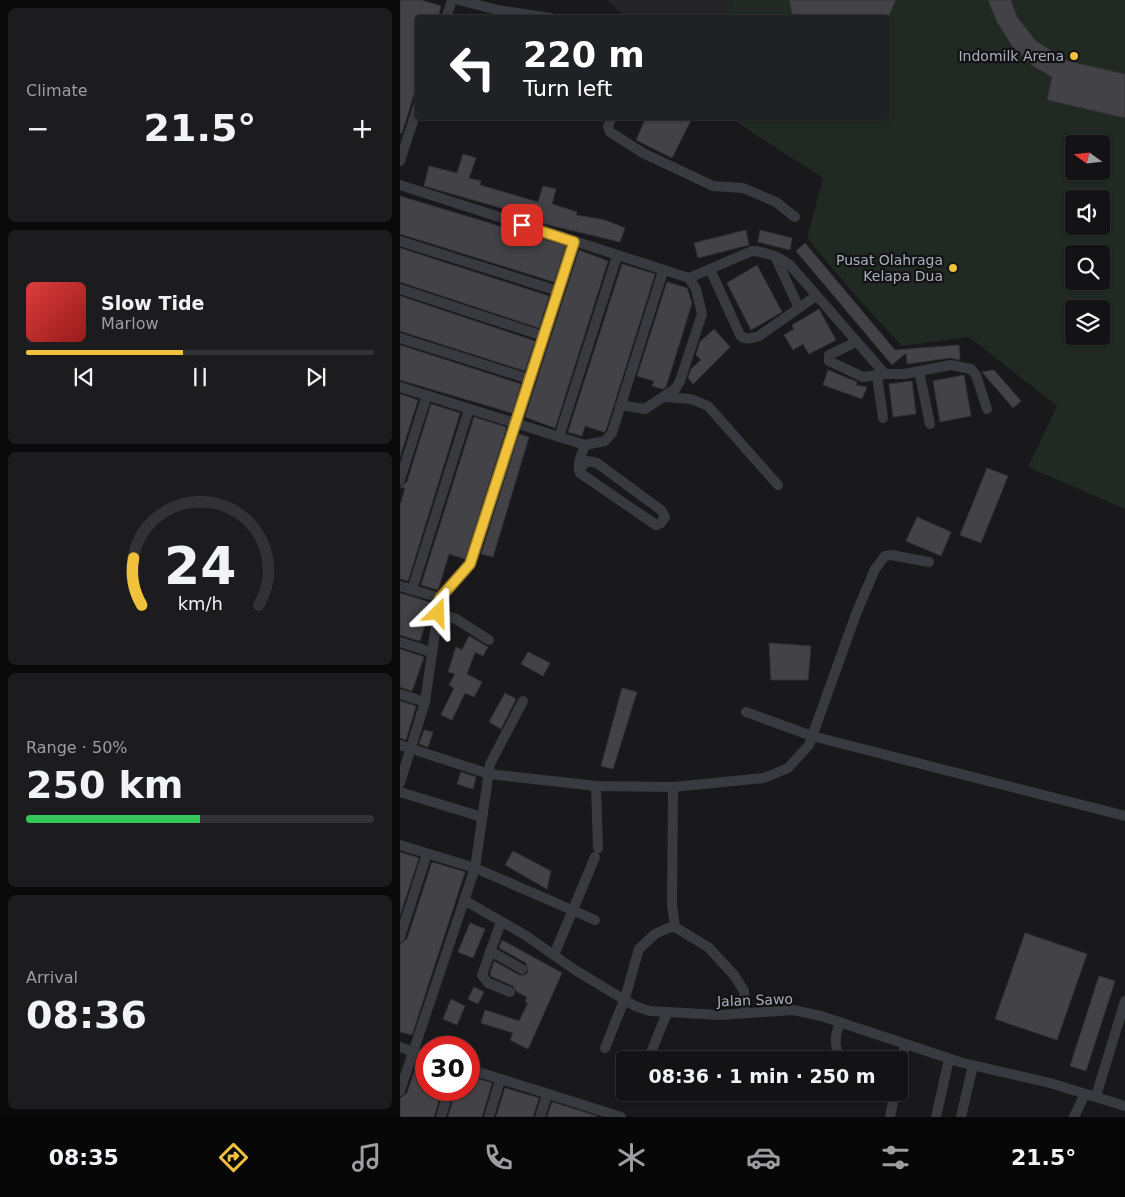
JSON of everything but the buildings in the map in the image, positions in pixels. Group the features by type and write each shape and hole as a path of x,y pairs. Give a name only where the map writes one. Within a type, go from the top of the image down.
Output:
{"street":[{"path":"447,15 452,0"},
{"path":"458,0 498,10 531,15"},
{"path":"400,161 415,115"},
{"path":"610,120 608,127 610,132 643,153 713,186 743,188 767,198 795,217"},
{"path":"400,185 689,278 752,251 775,256 790,265 881,374 883,418"},
{"path":"400,241 558,291"},
{"path":"400,783 426,702 431,652 440,598 470,564 574,242"},
{"path":"559,437 617,256"},
{"path":"775,256 799,308"},
{"path":"710,268 742,337 752,338 759,336 816,296"},
{"path":"400,387 586,445 609,438 663,271"},
{"path":"620,405 645,409 676,388 680,381 702,314 696,289 689,278"},
{"path":"400,289 543,336"},
{"path":"400,338 529,379"},
{"path":"856,342 829,355 829,361 863,377 919,371 951,365 971,369 976,375 987,409"},
{"path":"919,371 930,424"},
{"path":"400,480 427,395"},
{"path":"664,397 691,399 708,406 778,485"},
{"path":"412,590 469,409"},
{"path":"579,470 587,461 591,461 661,510 665,517 663,521 656,525 590,481 579,470 579,460 586,445"},
{"path":"617,499 627,485"},
{"path":"400,745 489,774 596,786 673,787 764,778 788,768 809,745 856,614 875,568 885,556 891,555 929,562"},
{"path":"400,586 440,598"},
{"path":"438,613 456,619 489,640"},
{"path":"400,642 431,652"},
{"path":"400,694 426,702"},
{"path":"400,1091 475,868 492,759 523,701"},
{"path":"746,712 812,736 1125,816"},
{"path":"554,956 596,853 596,786"},
{"path":"673,787 672,904 675,927"},
{"path":"400,792 482,817"},
{"path":"400,845 475,868 595,920"},
{"path":"400,937 427,854"},
{"name":"Jalan Sawo","path":"464,900 575,970 625,998 635,1006 667,1013 720,1015 793,1010 821,1016 949,1059 1096,1096 1125,1106"},
{"path":"501,922 482,976 488,983 510,992"},
{"path":"605,1048 625,998 639,949 655,934 675,927"},
{"path":"675,927 708,947 734,975 744,992 746,1012"},
{"path":"490,951 522,969"},
{"path":"1096,1096 1125,1001"},
{"path":"652,1051 667,1013"},
{"path":"837,1051 836,1041 840,1023"},
{"path":"904,1051 905,1045"},
{"path":"400,1047 413,1051"},
{"path":"936,1117 949,1059"},
{"path":"961,1117 973,1065"},
{"path":"480,1073 547,1095 588,1113 621,1117"},
{"path":"489,1117 500,1080"},
{"path":"1074,1117 1085,1094"},
{"path":"540,1117 547,1095"},
{"path":"441,1117 446,1101"},
{"path":"890,1117 893,1101"}],"shaded area":[{"path":"607,0 733,0 727,15 624,15"},
{"name":"Pusat Olahraga Kelapa Dua","path":"733,0 1125,0 1125,509 1028,467 1057,406 969,337 902,346 854,294 807,238 823,178 733,120 890,120 890,15 727,15"}],"place":[{"name":"Indomilk Arena","path":"1074,56"},
{"name":"Pusat Olahraga Kelapa Dua","path":"953,268"}],"route":[{"path":"438,613 440,598 470,564 574,242 522,225"}]}
